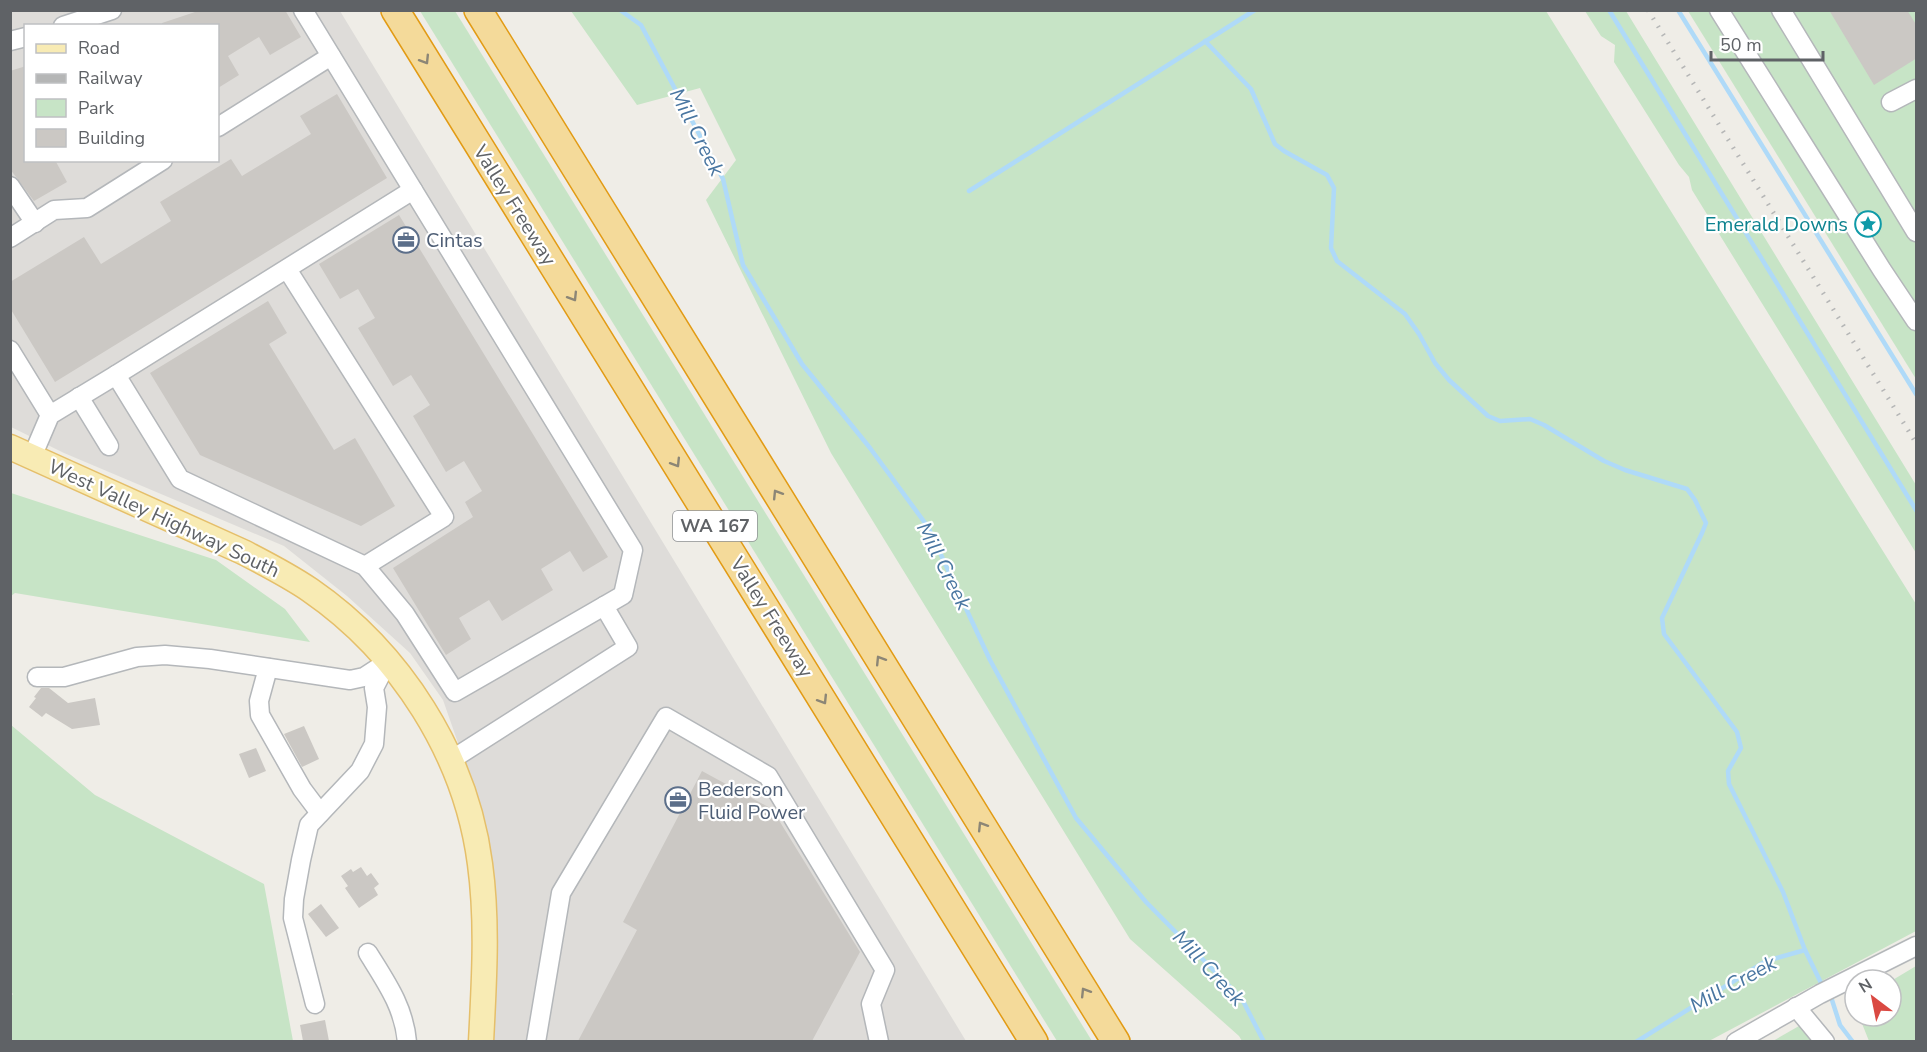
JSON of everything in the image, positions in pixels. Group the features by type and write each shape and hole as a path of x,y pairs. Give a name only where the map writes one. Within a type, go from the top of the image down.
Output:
{"highway":[{"name":"Valley Freeway","path":"395,10 1034,1041"},
{"name":"WA 167","path":"478,10 1116,1041"}],"main road":[{"name":"West Valley Highway South","path":"21,452 243,552 273,568 328,603 360,631 388,661 426,714 451,760 472,823 482,873 485,932 481,1041"}],"street":[{"path":"69,24 112,10"},
{"path":"116,375 180,479 365,566 405,614 455,692 622,595 633,550 303,10"},
{"path":"1719,10 1882,270 1917,321"},
{"path":"1781,10 1917,232"},
{"path":"219,126 331,56"},
{"path":"1891,102 1917,89"},
{"path":"10,238 54,210 87,208 160,162"},
{"path":"10,186 34,223"},
{"path":"21,452 50,416 413,190"},
{"path":"287,269 444,517 365,566"},
{"path":"10,350 50,416"},
{"path":"79,397 109,446"},
{"path":"451,760 628,647 604,606"},
{"path":"37,677 64,677 137,657 165,655 210,658 350,680 364,677 388,661"},
{"path":"315,1004 293,918 294,899 309,825 360,771 374,744 377,707 374,688 388,661"},
{"path":"268,668 259,701 260,715 302,789 320,813"},
{"path":"536,1041 561,893 666,717 768,776 885,970 871,1004 879,1041"},
{"path":"1736,1041 1826,990 1917,945"},
{"path":"368,953 397,1000 406,1028 407,1041"},
{"path":"1796,1007 1825,1041"}],"shaded area":[{"path":"10,11 340,11 966,1041 492,1041 485,820 443,700 410,653 347,596 284,546 64,453 11,427"}],"green space":[{"path":"420,11 455,11 1092,1041 1057,1041"},
{"path":"571,11 1546,11 1916,604 1916,931 1709,1041 1242,1041 1130,939 831,453 706,200 736,160 700,88 637,105"},
{"path":"1585,11 1626,11 1916,485 1916,553 1692,190 1689,177 1679,165 1614,62 1615,45 1601,36"},
{"name":"Emerald Downs","path":"1688,11 1916,11 1916,379"},
{"path":"11,493 216,560 285,609 310,642 15,593 11,596"},
{"path":"11,725 95,795 264,884 293,1041 11,1041 11,996 13,994 10,991"},
{"path":"1916,966 1916,1041 1869,1041 1864,1028 1903,1028 1903,974"},
{"path":"1799,1026 1813,1041 1773,1041"}],"building":[{"path":"201,10 285,10 301,37 270,55 259,37 228,56 239,75 219,87 219,24 162,23"},
{"path":"1829,10 1907,10 1917,26 1917,58 1874,85"},
{"path":"24,67 24,162 56,162 67,182 34,201 10,169 10,71"},
{"path":"337,94 387,178 55,382 10,308 10,282 84,237 101,264 171,221 160,202 231,159 242,176 311,134 300,116"},
{"path":"399,215 608,557 583,572 570,551 541,569 553,590 502,621 489,600 459,618 471,639 446,655 393,568 473,517 465,502 482,491 464,461 446,472 413,416 430,405 411,375 393,386 358,328 375,318 358,289 340,299 319,264"},
{"path":"268,301 287,333 269,344 334,450 355,438 395,506 361,526 200,455 150,373"},
{"path":"41,688 49,688 68,703 95,698 100,725 72,729 46,713 42,717 29,707"},
{"path":"304,726 319,759 302,767 284,734"},
{"path":"256,748 266,771 249,778 239,754"},
{"path":"702,771 772,809 860,952 812,1041 578,1041 637,930 623,922"},
{"path":"361,867 367,876 371,873 379,884 374,888 378,895 359,908 345,888 348,886 341,876 351,869 353,872"},
{"path":"321,904 339,928 326,937 308,914"},
{"path":"325,1020 329,1041 303,1041 300,1025"}],"waterway":[{"name":"Mill Creek","path":"620,10 641,25 723,179 743,265 802,364 870,448 928,527 990,660 1076,818 1146,902 1242,999 1264,1042"},
{"path":"969,191 1255,10"},
{"path":"1609,10 1916,510"},
{"path":"1678,10 1916,394"},
{"path":"1205,41 1251,89 1275,144 1327,175 1334,188 1331,248 1337,261 1405,314 1435,363 1449,380 1488,416 1500,421 1530,419 1604,461 1625,470 1687,489 1695,500 1706,523 1662,618 1664,634 1737,732 1741,748 1728,771 1729,784 1783,892 1805,950 1823,987"},
{"name":"Mill Creek","path":"1636,1042 1766,961 1805,950"},
{"name":"Mill Creek","path":"1828,994 1840,1025 1853,1042"}],"railway":[{"path":"1648,10 1916,443"}],"place":[{"name":"Emerald Downs","path":"1868,224"},
{"name":"Cintas","path":"406,240"},
{"name":"Bederson Fluid Power","path":"678,800"}]}
